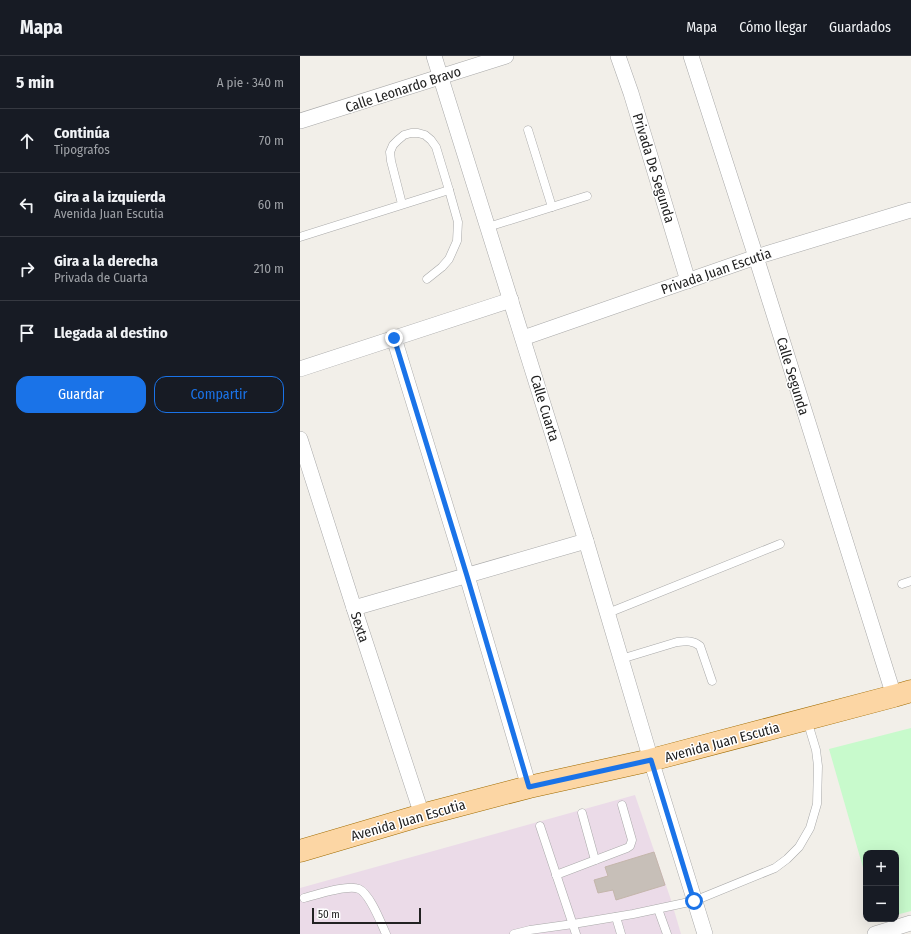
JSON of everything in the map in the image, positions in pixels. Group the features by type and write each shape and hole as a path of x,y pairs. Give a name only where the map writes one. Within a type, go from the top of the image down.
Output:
{"main road":[{"name":"Avenida Juan Escutia","path":"300,851 422,815 529,787 651,760 903,694"}],"street":[{"name":"Calle Cuarta","path":"434,56 608,613 651,760 705,934"},
{"name":"Calle Leonardo Bravo","path":"300,122 506,56"},
{"name":"Privada De Segunda","path":"618,56 631,93 688,281"},
{"name":"Calle Segunda","path":"691,56 756,257 903,694"},
{"name":"Privada Juan Escutia","path":"523,338 756,257 911,210"},
{"path":"300,369 511,300"},
{"path":"394,338 467,576 529,787"},
{"name":"Sexta","path":"300,439 422,815"},
{"path":"354,608 586,542"},
{"path":"875,934 911,923"}],"lane":[{"path":"528,130 552,207"},
{"path":"402,204 390,152 393,145 404,135 418,133 425,135 436,147 458,222 457,241 449,259 442,267 426,279"},
{"path":"300,237 448,190"},
{"path":"488,227 587,196"},
{"path":"608,613 780,544"},
{"path":"902,584 911,581"},
{"path":"621,659 677,642 686,641 695,643 700,646 712,681"},
{"path":"514,934 616,917 694,901 775,868 799,847 810,828 817,804 818,766 816,750 807,720"},
{"path":"556,875 630,846 632,840 622,805"},
{"path":"582,813 595,860"},
{"path":"540,826 576,934"},
{"path":"304,898 345,888 360,889 372,904 386,934"},
{"path":"658,909 667,934"},
{"path":"616,917 621,934"}],"shaded area":[{"path":"635,795 681,934 300,934 300,888"}],"green space":[{"path":"911,728 911,911 899,914 899,850 863,850 863,868 829,749"}],"building":[{"path":"654,852 665,885 616,900 613,890 598,893 594,880 608,876 605,867"}],"route":[{"path":"394,338 467,576 529,787 651,760 694,901"}]}
